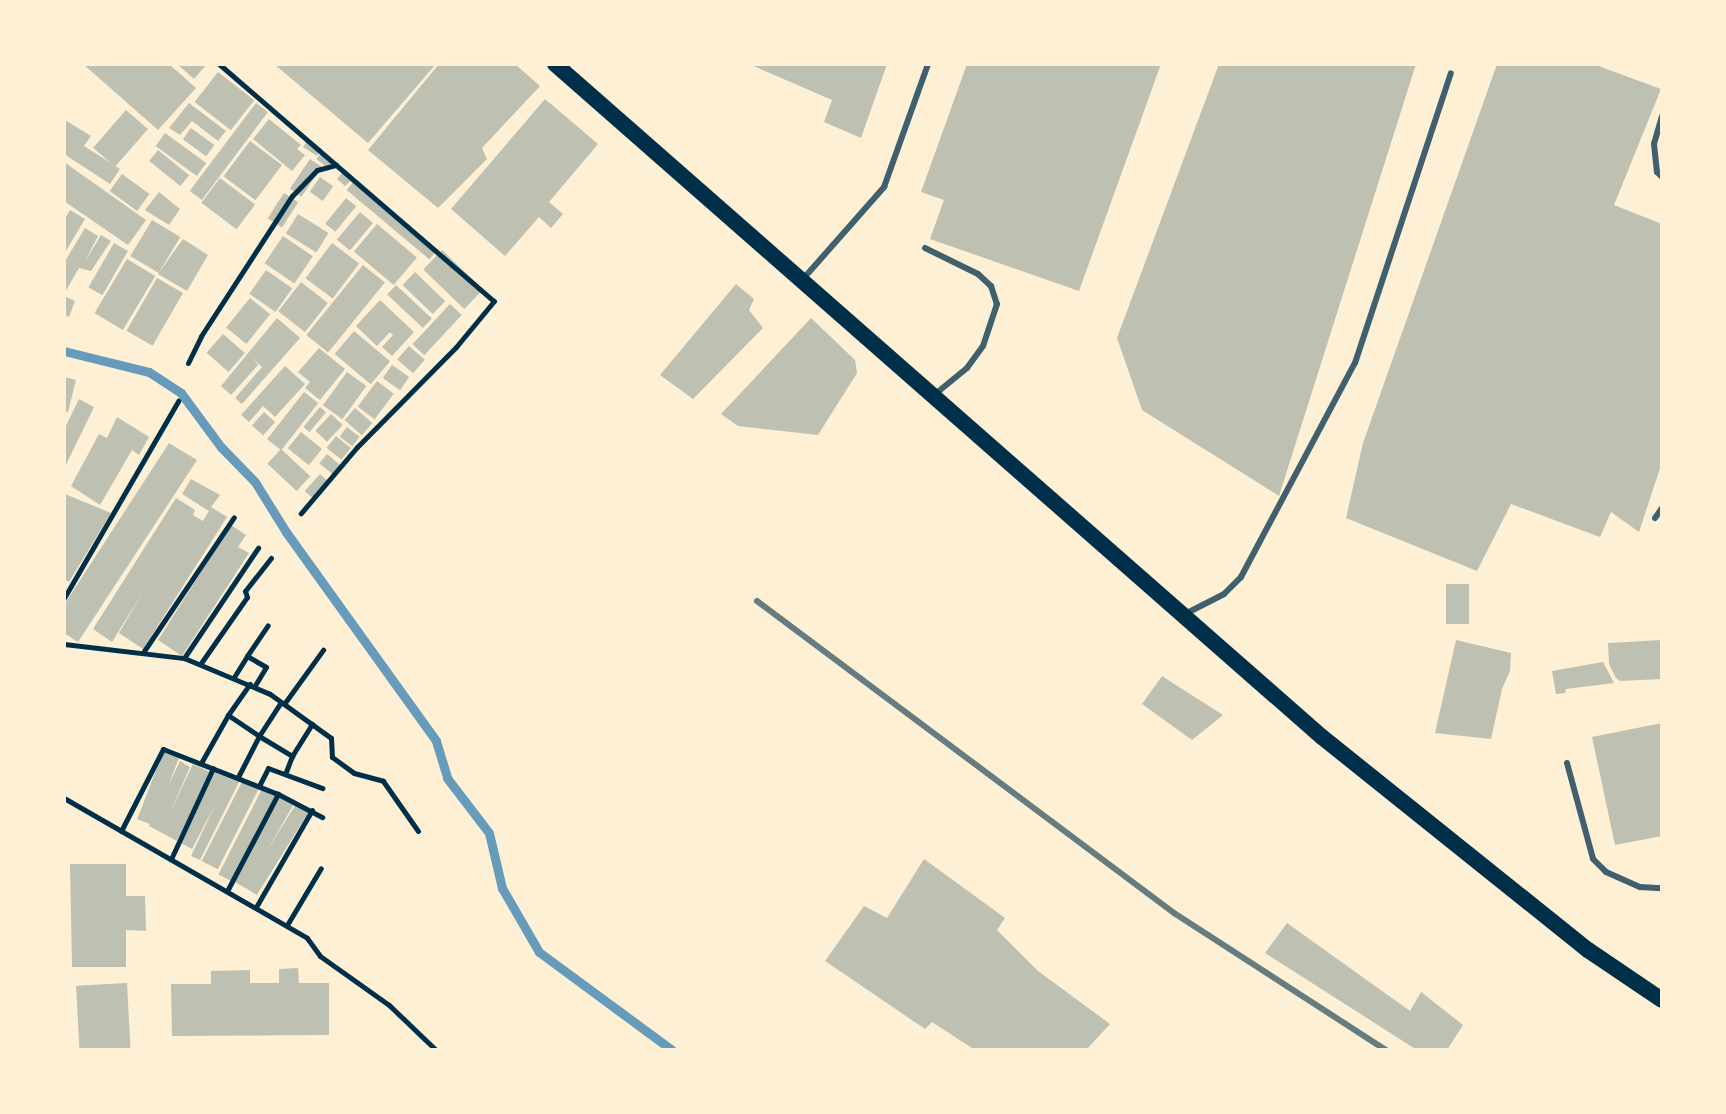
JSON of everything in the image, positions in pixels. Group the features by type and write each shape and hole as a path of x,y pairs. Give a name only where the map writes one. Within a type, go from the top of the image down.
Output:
{"main road":[{"path":"555,64 1334,746 1588,950 1662,1000"}],"lane":[{"path":"803,279 884,187 928,64"},
{"path":"1185,614 1224,594 1241,577 1355,363 1451,73"},
{"path":"1662,116 1654,144 1657,172 1662,177"},
{"path":"925,248 978,274 991,286 997,304 983,346 967,368 934,395"},
{"path":"1655,518 1662,508"},
{"path":"1567,763 1593,859 1606,872 1640,887 1662,888"}],"path":[{"path":"219,64 494,301 456,347 357,447 301,513"},
{"path":"188,363 201,336 292,196 317,170 337,165"},
{"path":"64,598 178,401"},
{"path":"144,651 234,517"},
{"path":"184,658 258,548"},
{"path":"201,663 247,597 245,591 271,558"},
{"path":"234,677 268,625"},
{"path":"64,644 184,658 252,686 283,703 331,738 332,757 354,773 383,781 418,831"},
{"path":"238,777 259,736 323,650"},
{"path":"201,763 228,715 266,667 247,656"},
{"path":"228,715 292,756"},
{"path":"285,774 312,724"},
{"path":"121,831 163,749 278,794 322,817"},
{"path":"171,859 213,768"},
{"path":"259,786 268,768 322,788"},
{"path":"227,891 278,794"},
{"path":"64,798 307,938 320,956 389,1005 436,1050"},
{"path":"256,907 312,810"},
{"path":"287,925 321,868"}],"building":[{"path":"83,64 169,64 196,88 158,130"},
{"path":"177,64 207,64 194,79"},
{"path":"274,64 436,64 368,143"},
{"path":"439,64 515,64 540,86 482,148 487,159 438,208 368,150"},
{"path":"749,64 887,64 861,138 824,122 832,100"},
{"path":"967,64 1161,64 1079,291 930,239 944,200 921,192"},
{"path":"1219,64 1416,64 1279,496 1142,410 1117,338"},
{"path":"1497,64 1593,64 1661,89 1614,205 1662,224 1662,462 1639,532 1611,512 1600,537 1511,504 1477,571 1346,518 1363,443"},
{"path":"218,72 254,100 231,130 195,102"},
{"path":"545,99 598,144 549,202 563,214 551,228 539,217 505,256 451,209"},
{"path":"189,103 226,131 218,141 192,121 180,135 169,128"},
{"path":"256,103 268,112 202,200 190,191"},
{"path":"126,110 148,129 115,167 93,148"},
{"path":"269,119 301,145 297,149 305,155 292,171 253,139"},
{"path":"65,120 91,136 84,146 120,169 110,184 64,154"},
{"path":"191,128 214,145 206,156 183,139"},
{"path":"165,133 206,163 197,176 156,146"},
{"path":"309,139 322,149 317,156 303,147"},
{"path":"250,141 282,165 255,200 224,176"},
{"path":"158,150 189,175 180,186 149,161"},
{"path":"322,152 333,161 327,168 316,159"},
{"path":"310,159 322,167 301,197 290,189"},
{"path":"64,162 146,220 128,245 64,201"},
{"path":"345,169 354,178 345,186 337,179"},
{"path":"122,174 150,194 137,211 110,191"},
{"path":"320,177 333,186 323,201 310,192"},
{"path":"220,178 255,204 236,229 201,203"},
{"path":"355,180 438,249 429,259 347,190"},
{"path":"159,192 180,209 169,225 145,210"},
{"path":"284,193 298,202 282,227 268,218"},
{"path":"346,198 356,206 335,232 325,224"},
{"path":"70,210 85,219 64,254 64,220"},
{"path":"360,212 373,223 350,251 337,240"},
{"path":"298,214 329,233 316,253 286,234"},
{"path":"152,220 180,237 159,273 130,256"},
{"path":"377,224 417,257 394,285 354,252"},
{"path":"85,228 98,236 84,263 101,235 111,241 91,271 79,268 64,294 64,263"},
{"path":"283,236 313,256 294,283 265,263"},
{"path":"183,239 208,255 187,291 158,274"},
{"path":"114,243 128,251 102,295 89,287"},
{"path":"332,243 359,263 333,299 306,278"},
{"path":"442,250 483,290 464,309 423,269"},
{"path":"127,259 155,276 123,330 95,313"},
{"path":"363,265 385,283 328,353 306,335"},
{"path":"266,270 292,288 276,312 249,294"},
{"path":"415,272 445,301 433,314 402,285"},
{"path":"157,278 183,293 152,346 126,331"},
{"path":"301,282 328,303 305,332 278,311"},
{"path":"736,284 754,299 749,310 763,328 693,399 660,375"},
{"path":"396,285 432,318 423,328 387,295"},
{"path":"64,296 75,301 69,317 64,315"},
{"path":"250,298 270,314 246,344 226,328"},
{"path":"380,300 414,332 392,356 382,347 393,335 390,332 377,346 356,326"},
{"path":"450,304 462,315 424,355 412,344"},
{"path":"277,318 300,338 242,404 235,398 262,367 253,359 258,365 231,395 221,386"},
{"path":"811,318 855,360 857,373 818,435 738,426 721,414"},
{"path":"354,331 390,361 371,384 335,354"},
{"path":"223,334 245,353 228,372 207,353"},
{"path":"409,346 425,360 413,373 397,360"},
{"path":"319,348 345,369 320,400 305,388 310,382 298,372"},
{"path":"392,365 409,377 400,390 383,378"},
{"path":"285,366 305,384 275,417 263,406 249,422 241,415"},
{"path":"347,372 366,386 342,419 323,405"},
{"path":"64,377 76,380 68,412 64,411"},
{"path":"377,381 394,394 375,419 358,407"},
{"path":"304,392 318,403 281,450 267,439"},
{"path":"79,399 94,407 64,469 64,430"},
{"path":"320,407 326,412 309,432 303,427"},
{"path":"355,408 372,423 362,435 345,420"},
{"path":"264,412 275,422 263,435 252,425"},
{"path":"331,414 343,425 327,442 315,431"},
{"path":"117,417 149,437 139,455 132,450 100,505 71,486 99,434 107,438"},
{"path":"347,427 360,437 352,446 340,436"},
{"path":"301,432 322,449 309,465 288,448"},
{"path":"336,436 351,448 341,460 327,448"},
{"path":"169,443 197,460 78,642 64,633 64,605"},
{"path":"281,449 310,476 297,491 267,464"},
{"path":"327,454 340,465 332,474 319,463"},
{"path":"320,474 329,482 314,499 305,491"},
{"path":"191,479 220,495 211,507 227,517 143,649 119,633 143,592 112,642 93,629 176,498 195,510 193,515 203,521 209,511 182,494"},
{"path":"65,494 111,513 69,582 64,579"},
{"path":"231,525 246,535 238,547 249,553 182,656 158,640"},
{"path":"1446,584 1469,584 1469,624 1446,624"},
{"path":"1456,640 1511,653 1510,671 1502,689 1491,739 1435,733"},
{"path":"1662,640 1662,679 1620,681 1616,678 1609,664 1608,643"},
{"path":"1603,662 1614,683 1566,689 1565,693 1556,694 1552,671"},
{"path":"1162,676 1223,715 1192,740 1142,704"},
{"path":"1662,723 1662,836 1615,845 1592,737"},
{"path":"163,752 179,758 153,825 137,819"},
{"path":"180,761 190,767 168,817 193,764 210,772 177,841 149,826"},
{"path":"213,772 239,782 200,860 191,856 216,803 192,849 179,842"},
{"path":"243,780 259,788 218,869 202,861"},
{"path":"262,789 276,796 233,882 218,875"},
{"path":"280,796 294,804 245,888 232,880"},
{"path":"296,804 309,812 257,895 244,887"},
{"path":"924,859 1005,918 997,930 1038,971 1110,1024 1086,1050 975,1050 932,1022 925,1029 825,961 864,906 887,918"},
{"path":"70,864 126,864 126,896 145,896 146,931 126,930 126,967 72,967"},
{"path":"1287,923 1410,1011 1421,992 1463,1025 1447,1050 1417,1050 1265,953"},
{"path":"298,968 299,983 329,983 329,1035 172,1036 171,984 211,984 211,971 250,970 250,983 279,983 279,969"},
{"path":"127,983 131,1050 79,1050 76,986"}],"waterway":[{"path":"64,351 149,372 181,393 221,447 255,482 286,532 436,741 447,778 489,833 502,888 539,952 672,1050"}],"railway":[{"path":"757,601 1174,913 1386,1050"}]}
